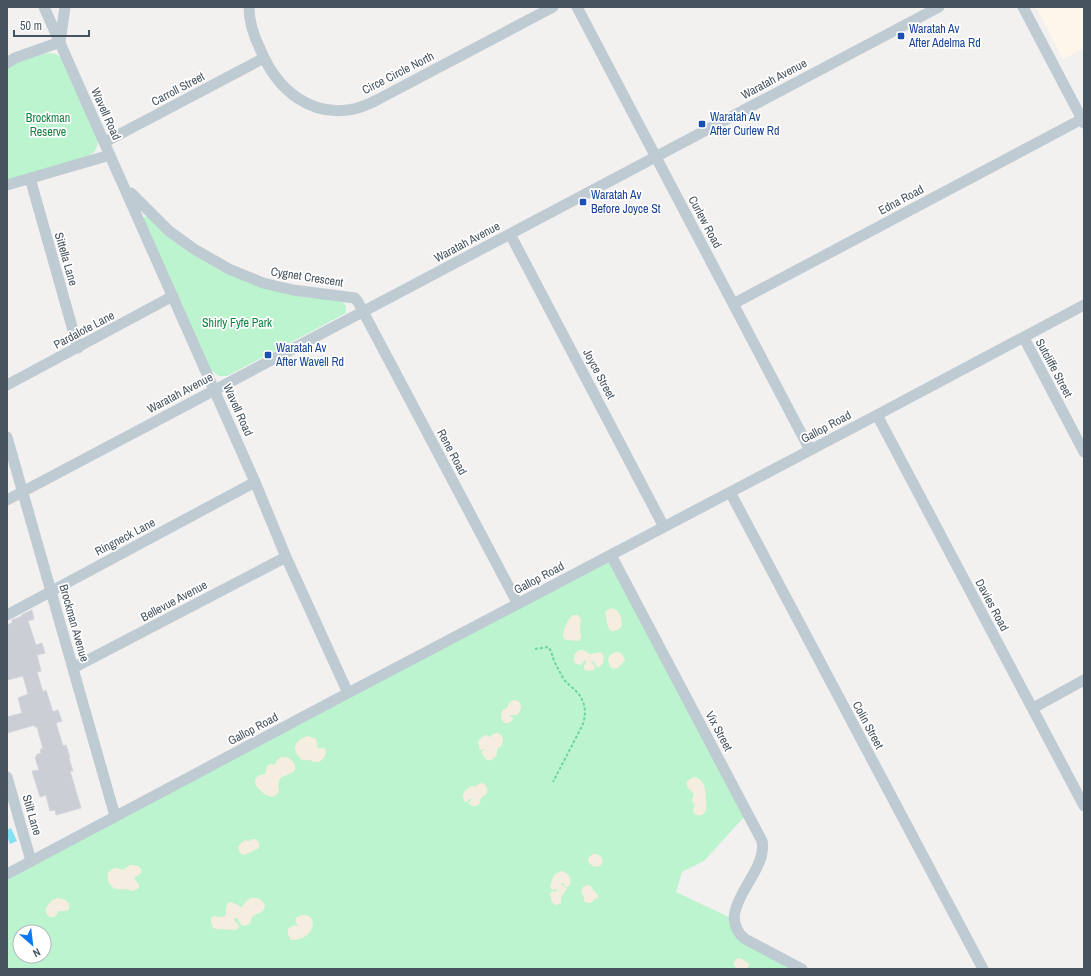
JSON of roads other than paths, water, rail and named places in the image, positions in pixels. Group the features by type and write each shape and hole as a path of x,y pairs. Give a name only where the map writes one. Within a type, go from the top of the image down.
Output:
{"street":[{"name":"Wavell Road","path":"44,7 256,482 286,557 348,693"},
{"path":"7,63 15,58 60,42 65,7"},
{"name":"Circe Circle North","path":"249,7 249,18 256,39 264,58 277,79 286,89 300,100 314,106 340,110 354,109 377,100 553,7"},
{"name":"Curlew Road","path":"577,7 810,450"},
{"name":"Waratah Avenue","path":"7,500 939,7"},
{"path":"1023,7 1083,121"},
{"name":"Carroll Street","path":"105,142 264,58"},
{"name":"Edna Road","path":"733,304 1083,121"},
{"path":"7,184 110,155"},
{"name":"Sittella Lane","path":"30,178 78,348"},
{"name":"Cygnet Crescent","path":"125,188 169,231 194,249 229,269 263,283 293,290 355,298 364,312"},
{"name":"Joyce Street","path":"510,234 664,527"},
{"name":"Pardalote Lane","path":"7,386 173,296"},
{"name":"Gallop Road","path":"7,874 1084,305"},
{"name":"Rene Road","path":"364,312 518,604"},
{"name":"Sutcliffe Street","path":"1024,338 1084,452"},
{"name":"Davies Road","path":"877,415 1084,806"},
{"name":"Brockman Avenue","path":"7,437 115,816"},
{"name":"Ringneck Lane","path":"7,615 256,482"},
{"name":"Colin Street","path":"730,492 983,969"},
{"name":"Vix Street","path":"611,555 764,846 760,860 737,904 734,924 736,929 745,939 802,969"},
{"name":"Bellevue Avenue","path":"73,668 286,557"},
{"path":"1032,708 1084,680"},
{"name":"Stilt Lane","path":"7,777 31,861"}],"water":[{"path":"11,828 17,841 10,844 7,836 7,830"}],"place":[{"name":"Waratah Av After Adelma Rd","path":"901,36"},
{"name":"Waratah Av After Curlew Rd","path":"702,124"},
{"name":"Waratah Av Before Joyce St","path":"583,202"},
{"name":"Waratah Av After Wavell Rd","path":"268,355"}],"park label":[{"name":"Brockman Reserve","path":"48,125"},
{"name":"Shirly Fyfe Park","path":"237,323"}]}
